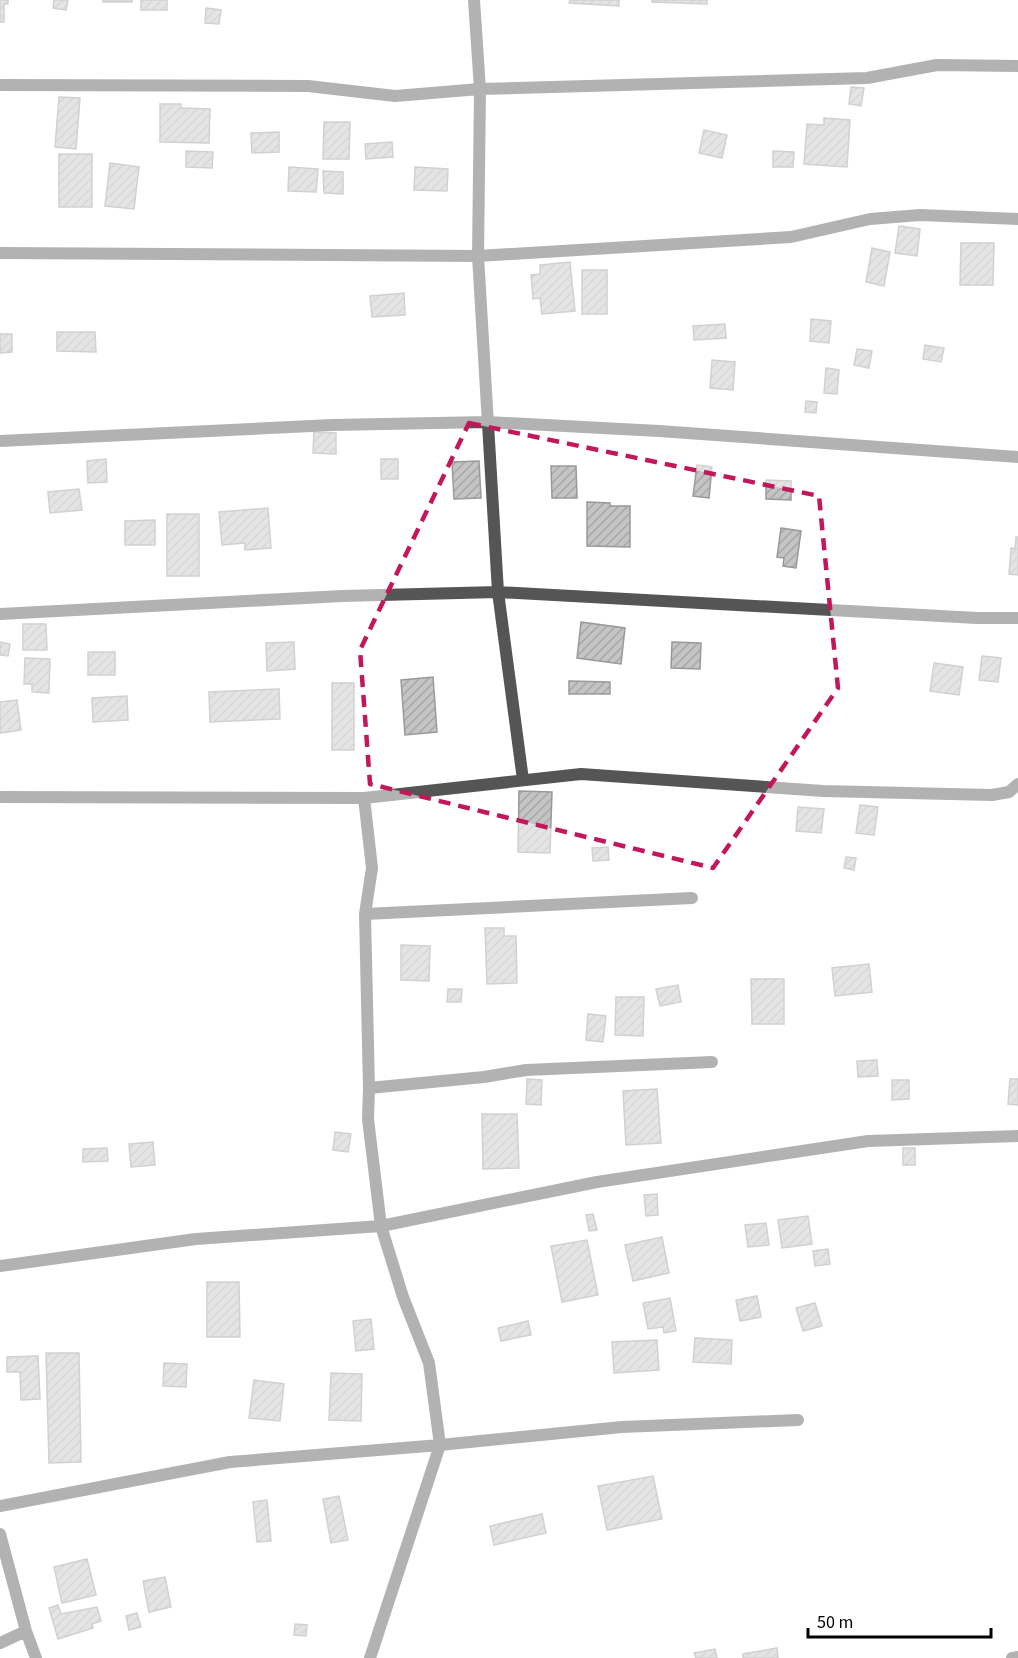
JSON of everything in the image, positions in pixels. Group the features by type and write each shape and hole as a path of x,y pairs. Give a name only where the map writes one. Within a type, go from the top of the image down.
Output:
{"street":[{"path":"474,0 480,89 478,256 498,592 523,780"},
{"path":"0,85 308,86 395,96 480,89 867,78 937,65 1018,66"},
{"path":"0,254 478,256 791,237 870,219 920,215 1018,219"},
{"path":"0,441 332,425 488,422 659,431 1018,457"},
{"path":"0,614 342,596 498,592 953,617 1018,618"},
{"path":"0,797 364,798 581,774 823,791 992,795 1008,792 1018,784"},
{"path":"364,798 372,868 365,914 368,1119 381,1227 403,1297 429,1363 440,1445 370,1658"},
{"path":"365,914 692,898"},
{"path":"369,1088 484,1077 526,1070 712,1062"},
{"path":"0,1266 196,1239 381,1227 597,1182 868,1141 1018,1136"},
{"path":"0,1506 230,1462 622,1427 798,1420"},
{"path":"0,1533 26,1631 36,1658"},
{"path":"0,1643 26,1631"},
{"path":"1012,1658 1018,1656"}],"highlighted area":[{"path":"469,423 819,496 838,688 713,868 370,784 360,650"}],"building":[{"path":"0,0 8,0 8,4 4,4 4,22 0,22"},
{"path":"54,0 68,0 66,10 53,8"},
{"path":"103,0 132,0 132,2 103,2"},
{"path":"141,0 167,0 167,10 141,10"},
{"path":"570,0 619,0 619,6 569,3"},
{"path":"652,0 707,0 707,4 652,2"},
{"path":"206,8 221,10 219,24 205,23"},
{"path":"851,87 864,88 861,106 849,104"},
{"path":"59,97 80,98 76,149 55,147"},
{"path":"160,104 181,104 181,108 210,109 209,143 160,142"},
{"path":"824,118 850,120 847,167 804,164 807,124 824,125"},
{"path":"324,122 350,122 349,159 323,159"},
{"path":"704,130 727,135 722,158 699,153"},
{"path":"279,132 279,152 252,153 251,133"},
{"path":"392,142 393,157 366,159 365,144"},
{"path":"186,151 213,152 212,168 186,167"},
{"path":"773,151 794,152 793,167 773,167"},
{"path":"59,154 92,154 92,207 59,207"},
{"path":"110,163 139,167 134,209 105,206"},
{"path":"289,167 318,169 316,192 288,191"},
{"path":"415,167 448,169 447,191 414,190"},
{"path":"323,171 343,172 343,194 324,193"},
{"path":"899,226 920,229 917,256 895,253"},
{"path":"961,243 994,243 993,285 960,285"},
{"path":"872,248 890,252 884,286 866,282"},
{"path":"570,262 575,311 542,314 540,298 533,299 531,275 540,274 540,265"},
{"path":"582,270 607,270 607,314 582,314"},
{"path":"404,293 405,315 372,317 370,296"},
{"path":"811,319 831,321 829,343 810,341"},
{"path":"725,324 726,338 694,340 693,326"},
{"path":"57,332 95,332 96,352 57,351"},
{"path":"0,334 12,334 12,352 0,353"},
{"path":"925,345 944,348 941,362 923,359"},
{"path":"857,349 872,351 869,368 854,365"},
{"path":"712,360 735,362 733,390 710,388"},
{"path":"826,368 839,370 837,394 824,393"},
{"path":"806,401 817,402 816,413 805,412"},
{"path":"314,432 336,433 336,454 313,453"},
{"path":"106,459 107,482 88,483 87,461"},
{"path":"381,459 398,459 398,479 381,479"},
{"path":"479,461 481,498 454,499 452,462"},
{"path":"697,465 712,467 709,498 693,496"},
{"path":"551,466 576,466 577,498 552,498"},
{"path":"766,480 791,481 791,500 766,499"},
{"path":"79,489 82,510 50,513 48,492"},
{"path":"587,502 610,503 610,506 630,506 630,547 587,546"},
{"path":"268,508 271,548 245,550 245,543 222,545 219,512"},
{"path":"167,514 199,514 199,576 167,576"},
{"path":"155,520 155,545 125,545 125,521"},
{"path":"781,528 801,531 796,568 783,566 784,558 777,557"},
{"path":"1016,537 1018,537 1018,575 1009,574 1011,548 1015,549"},
{"path":"581,622 625,628 621,664 577,658"},
{"path":"23,624 46,624 47,650 23,650"},
{"path":"0,642 10,644 8,656 0,655"},
{"path":"294,642 295,669 267,671 266,643"},
{"path":"672,642 701,643 700,669 671,668"},
{"path":"88,652 115,652 115,675 88,675"},
{"path":"982,656 1001,658 998,682 979,680"},
{"path":"25,658 50,659 49,693 32,692 32,684 24,684"},
{"path":"934,663 963,667 959,695 930,691"},
{"path":"433,677 437,732 405,735 401,680"},
{"path":"569,681 610,682 610,694 569,694"},
{"path":"332,683 354,683 354,750 332,750"},
{"path":"279,689 280,719 210,722 209,692"},
{"path":"127,696 128,720 93,722 92,698"},
{"path":"17,700 21,730 0,733 0,702"},
{"path":"519,791 552,792 550,853 518,852"},
{"path":"860,805 878,807 874,835 856,833"},
{"path":"798,807 824,809 821,833 796,831"},
{"path":"608,847 609,860 593,861 592,848"},
{"path":"846,857 856,858 854,870 844,868"},
{"path":"485,928 504,928 504,936 516,936 517,983 487,984"},
{"path":"401,945 430,946 429,981 401,980"},
{"path":"869,964 872,992 835,996 832,968"},
{"path":"751,979 784,979 784,1024 752,1024"},
{"path":"678,985 681,1002 660,1006 656,989"},
{"path":"448,989 462,989 461,1002 447,1002"},
{"path":"616,997 644,997 643,1036 615,1035"},
{"path":"588,1014 606,1016 603,1042 586,1040"},
{"path":"877,1060 878,1076 858,1077 857,1061"},
{"path":"527,1079 542,1080 541,1105 526,1104"},
{"path":"1010,1079 1018,1079 1018,1105 1008,1104"},
{"path":"892,1080 909,1080 909,1099 892,1100"},
{"path":"657,1089 661,1143 626,1145 623,1091"},
{"path":"482,1114 517,1114 519,1168 483,1169"},
{"path":"335,1132 351,1134 348,1152 333,1150"},
{"path":"153,1142 155,1165 131,1167 129,1144"},
{"path":"107,1148 108,1161 83,1162 83,1149"},
{"path":"903,1148 915,1148 915,1165 903,1165"},
{"path":"657,1194 658,1215 646,1216 644,1195"},
{"path":"593,1214 597,1230 589,1231 586,1215"},
{"path":"808,1216 812,1244 782,1248 778,1220"},
{"path":"766,1223 769,1245 748,1247 745,1225"},
{"path":"662,1237 669,1273 633,1281 625,1245"},
{"path":"587,1240 598,1295 562,1302 551,1246"},
{"path":"828,1249 830,1264 815,1266 813,1251"},
{"path":"207,1282 239,1282 240,1337 207,1337"},
{"path":"757,1296 761,1317 740,1321 736,1300"},
{"path":"670,1298 676,1331 664,1333 663,1327 648,1329 643,1303"},
{"path":"815,1303 822,1326 803,1331 796,1308"},
{"path":"371,1319 374,1349 356,1351 353,1321"},
{"path":"528,1321 531,1335 501,1341 498,1328"},
{"path":"695,1338 732,1340 731,1364 693,1362"},
{"path":"657,1340 659,1370 614,1373 612,1342"},
{"path":"46,1353 79,1353 81,1462 49,1463"},
{"path":"38,1356 40,1399 21,1400 20,1372 7,1372 7,1357"},
{"path":"164,1363 187,1364 186,1387 163,1386"},
{"path":"331,1373 362,1374 361,1421 329,1420"},
{"path":"254,1380 284,1384 280,1421 249,1418"},
{"path":"653,1476 662,1519 607,1530 598,1486"},
{"path":"339,1496 348,1540 331,1543 323,1499"},
{"path":"267,1500 271,1541 257,1542 253,1502"},
{"path":"542,1514 546,1533 494,1545 490,1526"},
{"path":"87,1559 96,1595 62,1603 54,1567"},
{"path":"165,1577 171,1607 149,1612 143,1581"},
{"path":"58,1605 61,1614 97,1607 101,1621 92,1624 93,1628 58,1639 49,1608"},
{"path":"137,1613 141,1627 129,1630 126,1616"},
{"path":"295,1624 307,1625 306,1636 294,1635"},
{"path":"777,1648 778,1658 743,1658 743,1654"},
{"path":"715,1649 717,1658 696,1658 694,1653"}]}
